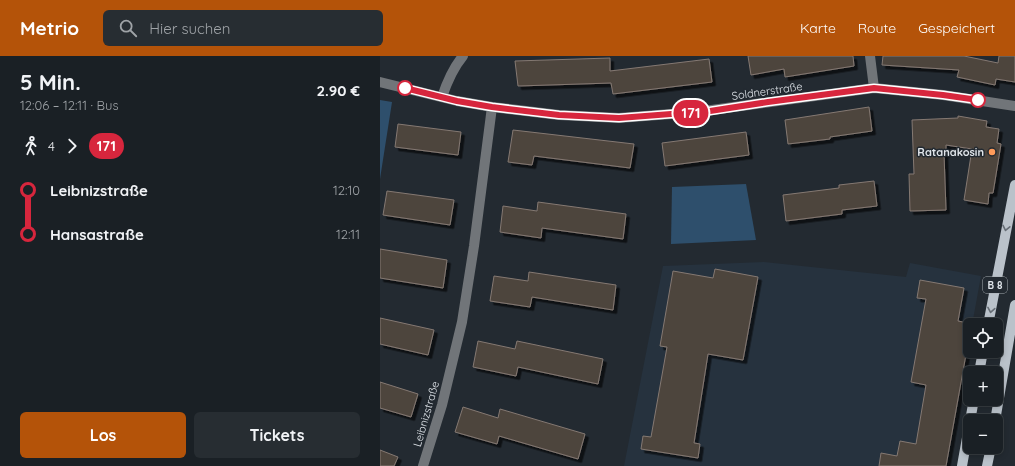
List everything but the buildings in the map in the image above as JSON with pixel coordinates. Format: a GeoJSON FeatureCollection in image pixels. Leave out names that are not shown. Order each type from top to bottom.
{"type":"FeatureCollection","features":[{"type":"Feature","properties":{"kind":"main road","name":"B 8"},"geometry":{"type":"LineString","coordinates":[[989,318],[1015,185]]}},
{"type":"Feature","properties":{"kind":"main road","name":"B 8"},"geometry":{"type":"LineString","coordinates":[[996,414],[1015,305]]}},
{"type":"Feature","properties":{"kind":"main road"},"geometry":{"type":"LineString","coordinates":[[962,466],[964,454]]}},
{"type":"Feature","properties":{"kind":"main road"},"geometry":{"type":"LineString","coordinates":[[987,466],[989,454]]}},
{"type":"Feature","properties":{"kind":"street"},"geometry":{"type":"LineString","coordinates":[[442,97],[449,78],[463,56]]}},
{"type":"Feature","properties":{"kind":"street"},"geometry":{"type":"LineString","coordinates":[[870,56],[874,88]]}},
{"type":"Feature","properties":{"kind":"street","name":"Soldnerstraße"},"geometry":{"type":"LineString","coordinates":[[380,82],[492,107],[559,115],[619,118],[736,107],[874,88],[943,95],[1015,106]]}},
{"type":"Feature","properties":{"kind":"street","name":"Leibnizstraße"},"geometry":{"type":"LineString","coordinates":[[423,466],[442,405],[462,322],[474,246],[492,107]]}},
{"type":"Feature","properties":{"kind":"shaded area"},"geometry":{"type":"Polygon","coordinates":[[[380,100],[392,102],[380,179],[380,100]]]}},
{"type":"Feature","properties":{"kind":"shaded area"},"geometry":{"type":"Polygon","coordinates":[[[746,184],[756,240],[671,244],[672,187],[746,184]]]}},
{"type":"Feature","properties":{"kind":"shaded area"},"geometry":{"type":"Polygon","coordinates":[[[764,262],[906,277],[910,263],[981,276],[973,318],[963,318],[963,358],[966,358],[946,466],[624,466],[663,266],[764,262]]]}},
{"type":"Feature","properties":{"kind":"bus line","name":"171"},"geometry":{"type":"LineString","coordinates":[[405,88],[457,101],[492,107],[559,115],[619,118],[710,111],[874,88],[886,88],[978,100]]}},
{"type":"Feature","properties":{"kind":"place","name":"Ratanakosin"},"geometry":{"type":"Point","coordinates":[992,152]}}]}
